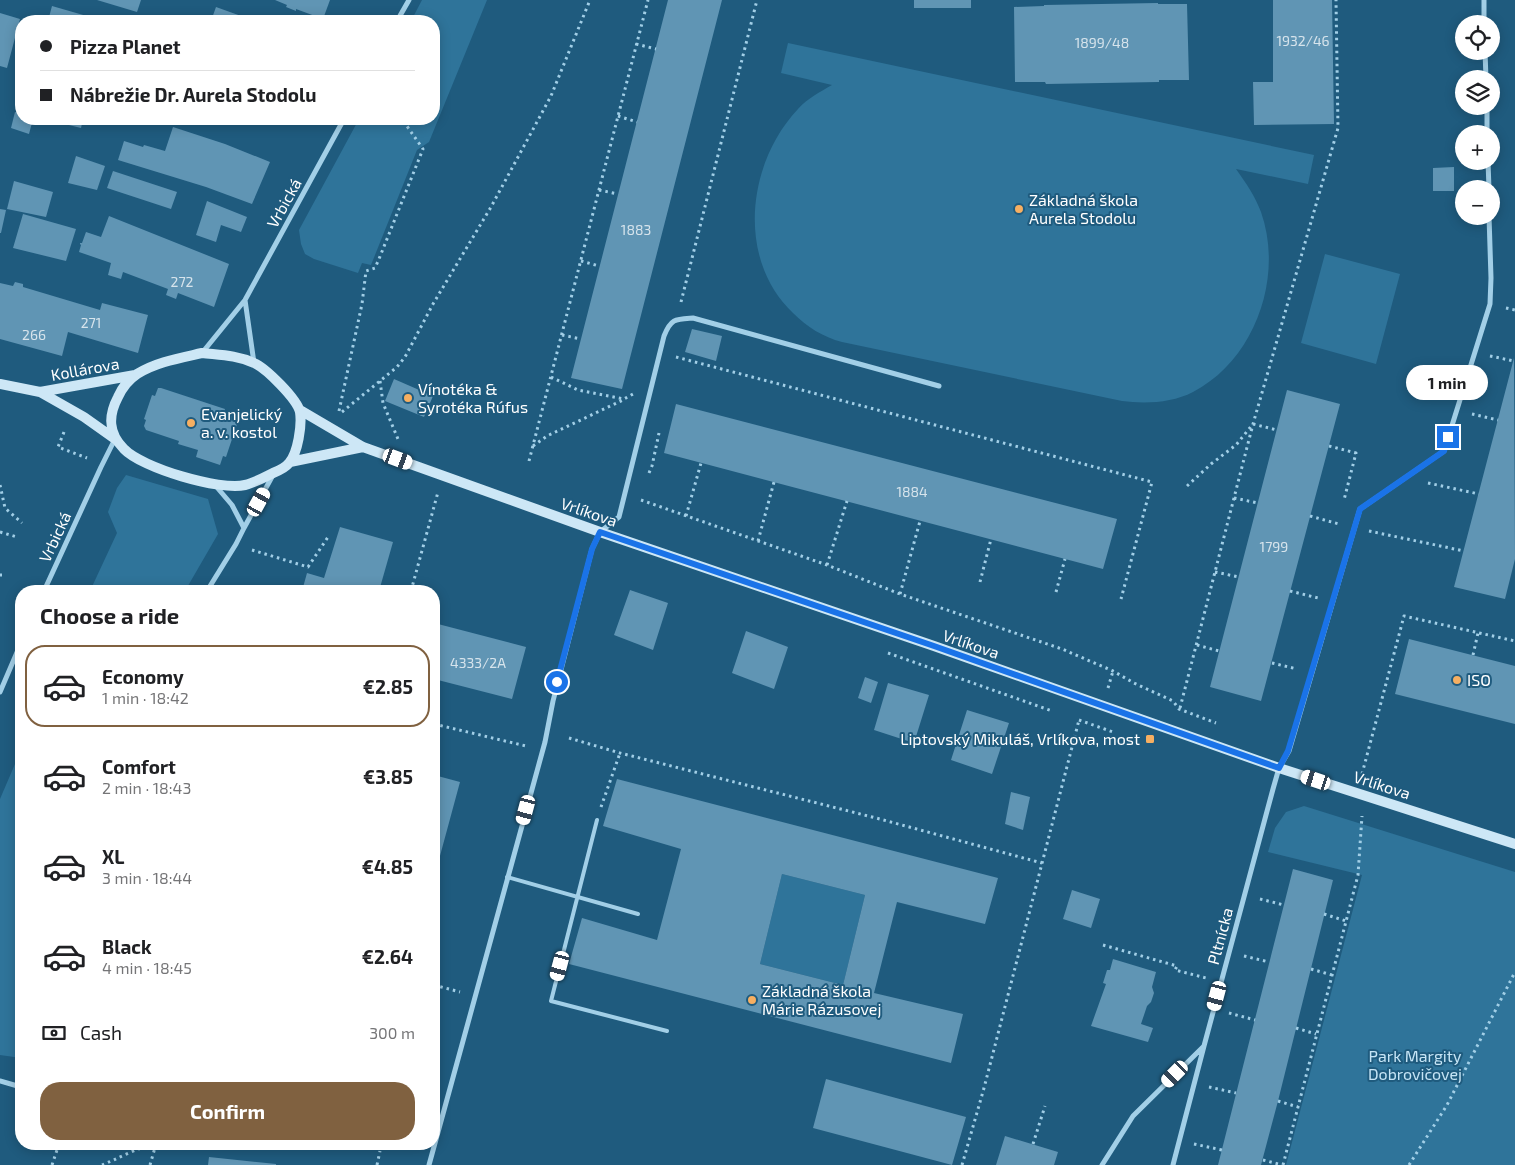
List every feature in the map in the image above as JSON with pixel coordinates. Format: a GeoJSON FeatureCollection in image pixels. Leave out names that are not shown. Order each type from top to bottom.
{"type":"FeatureCollection","features":[{"type":"Feature","properties":{"kind":"street"},"geometry":{"type":"LineString","coordinates":[[400,15],[409,0]]}},
{"type":"Feature","properties":{"kind":"street"},"geometry":{"type":"LineString","coordinates":[[1484,0],[1484,15]]}},
{"type":"Feature","properties":{"kind":"street","name":"Vrbická"},"geometry":{"type":"LineString","coordinates":[[202,354],[245,300],[341,125]]}},
{"type":"Feature","properties":{"kind":"street","name":"Pltnícka"},"geometry":{"type":"LineString","coordinates":[[1102,1165],[1133,1116],[1204,1046],[1279,768],[1288,751],[1360,509],[1444,451],[1490,304],[1489,225]]}},
{"type":"Feature","properties":{"kind":"street"},"geometry":{"type":"LineString","coordinates":[[245,300],[254,363]]}},
{"type":"Feature","properties":{"kind":"street"},"geometry":{"type":"LineString","coordinates":[[440,1125],[548,732],[552,701],[592,549],[600,532],[619,516],[668,324],[681,318],[693,318],[939,386]]}},
{"type":"Feature","properties":{"kind":"street"},"geometry":{"type":"LineString","coordinates":[[290,462],[300,438],[300,410],[267,371],[254,363],[228,355],[202,354],[166,362],[135,375],[125,385],[110,417],[111,428],[116,439],[123,449],[132,456],[147,465],[167,472],[214,484],[244,485],[275,472],[290,462],[363,446]]}},
{"type":"Feature","properties":{"kind":"street","name":"Kollárova"},"geometry":{"type":"LineString","coordinates":[[40,392],[135,375]]}},
{"type":"Feature","properties":{"kind":"street","name":"Kollárova"},"geometry":{"type":"LineString","coordinates":[[0,384],[40,392],[84,417],[116,439]]}},
{"type":"Feature","properties":{"kind":"street","name":"Vrlíkova"},"geometry":{"type":"LineString","coordinates":[[300,410],[363,446],[600,532],[934,646],[1279,768],[1515,844]]}},
{"type":"Feature","properties":{"kind":"street","name":"Vrbická"},"geometry":{"type":"LineString","coordinates":[[47,585],[101,467],[116,439]]}},
{"type":"Feature","properties":{"kind":"street"},"geometry":{"type":"LineString","coordinates":[[211,585],[236,544],[275,472]]}},
{"type":"Feature","properties":{"kind":"street"},"geometry":{"type":"LineString","coordinates":[[214,484],[232,505],[244,528]]}},
{"type":"Feature","properties":{"kind":"street"},"geometry":{"type":"LineString","coordinates":[[0,692],[15,656]]}},
{"type":"Feature","properties":{"kind":"street"},"geometry":{"type":"LineString","coordinates":[[1172,1165],[1204,1046]]}},
{"type":"Feature","properties":{"kind":"street"},"geometry":{"type":"LineString","coordinates":[[0,1081],[15,1085]]}},
{"type":"Feature","properties":{"kind":"street"},"geometry":{"type":"LineString","coordinates":[[429,1165],[433,1150]]}},
{"type":"Feature","properties":{"kind":"lane"},"geometry":{"type":"LineString","coordinates":[[597,820],[550,1001],[667,1031]]}},
{"type":"Feature","properties":{"kind":"lane"},"geometry":{"type":"LineString","coordinates":[[507,877],[638,914]]}},
{"type":"Feature","properties":{"kind":"path"},"geometry":{"type":"LineString","coordinates":[[406,125],[423,148],[375,268],[366,271],[364,296],[338,415],[398,367],[405,357],[433,304],[491,207],[551,96],[590,0]]}},
{"type":"Feature","properties":{"kind":"path"},"geometry":{"type":"LineString","coordinates":[[529,461],[648,0]]}},
{"type":"Feature","properties":{"kind":"path"},"geometry":{"type":"LineString","coordinates":[[681,318],[681,302],[757,0]]}},
{"type":"Feature","properties":{"kind":"path"},"geometry":{"type":"LineString","coordinates":[[1179,709],[1253,424],[1338,128],[1336,0]]}},
{"type":"Feature","properties":{"kind":"path"},"geometry":{"type":"LineString","coordinates":[[636,44],[656,49]]}},
{"type":"Feature","properties":{"kind":"path"},"geometry":{"type":"LineString","coordinates":[[618,116],[637,122]]}},
{"type":"Feature","properties":{"kind":"path"},"geometry":{"type":"LineString","coordinates":[[599,190],[618,194]]}},
{"type":"Feature","properties":{"kind":"path"},"geometry":{"type":"LineString","coordinates":[[581,261],[600,266]]}},
{"type":"Feature","properties":{"kind":"path"},"geometry":{"type":"LineString","coordinates":[[562,335],[581,339]]}},
{"type":"Feature","properties":{"kind":"path"},"geometry":{"type":"LineString","coordinates":[[1474,352],[1514,361]]}},
{"type":"Feature","properties":{"kind":"path"},"geometry":{"type":"LineString","coordinates":[[673,366],[675,356],[1152,482],[1121,599]]}},
{"type":"Feature","properties":{"kind":"path"},"geometry":{"type":"LineString","coordinates":[[551,377],[578,390],[624,399]]}},
{"type":"Feature","properties":{"kind":"path"},"geometry":{"type":"LineString","coordinates":[[380,381],[383,403],[398,439]]}},
{"type":"Feature","properties":{"kind":"path"},"geometry":{"type":"LineString","coordinates":[[533,447],[547,436],[652,384]]}},
{"type":"Feature","properties":{"kind":"path"},"geometry":{"type":"LineString","coordinates":[[1457,410],[1498,420]]}},
{"type":"Feature","properties":{"kind":"path"},"geometry":{"type":"LineString","coordinates":[[1253,424],[1277,430]]}},
{"type":"Feature","properties":{"kind":"path"},"geometry":{"type":"LineString","coordinates":[[1186,486],[1236,445],[1253,424]]}},
{"type":"Feature","properties":{"kind":"path"},"geometry":{"type":"LineString","coordinates":[[647,478],[659,440],[659,430]]}},
{"type":"Feature","properties":{"kind":"path"},"geometry":{"type":"LineString","coordinates":[[64,432],[58,447],[88,458]]}},
{"type":"Feature","properties":{"kind":"path"},"geometry":{"type":"LineString","coordinates":[[1329,446],[1356,453],[1342,506]]}},
{"type":"Feature","properties":{"kind":"path"},"geometry":{"type":"LineString","coordinates":[[686,516],[701,463]]}},
{"type":"Feature","properties":{"kind":"path"},"geometry":{"type":"LineString","coordinates":[[1406,478],[1479,494]]}},
{"type":"Feature","properties":{"kind":"path"},"geometry":{"type":"LineString","coordinates":[[758,541],[774,482]]}},
{"type":"Feature","properties":{"kind":"path"},"geometry":{"type":"LineString","coordinates":[[0,485],[5,508],[22,523]]}},
{"type":"Feature","properties":{"kind":"path"},"geometry":{"type":"LineString","coordinates":[[413,585],[438,492]]}},
{"type":"Feature","properties":{"kind":"path"},"geometry":{"type":"LineString","coordinates":[[642,492],[640,499],[827,565],[900,594],[1062,649],[1113,671],[1173,701],[1179,709],[1225,726]]}},
{"type":"Feature","properties":{"kind":"path"},"geometry":{"type":"LineString","coordinates":[[1234,498],[1258,503]]}},
{"type":"Feature","properties":{"kind":"path"},"geometry":{"type":"LineString","coordinates":[[827,565],[847,501]]}},
{"type":"Feature","properties":{"kind":"path"},"geometry":{"type":"LineString","coordinates":[[1338,524],[1340,515]]}},
{"type":"Feature","properties":{"kind":"path"},"geometry":{"type":"LineString","coordinates":[[1310,516],[1355,528],[1464,551]]}},
{"type":"Feature","properties":{"kind":"path"},"geometry":{"type":"LineString","coordinates":[[900,594],[920,521]]}},
{"type":"Feature","properties":{"kind":"path"},"geometry":{"type":"LineString","coordinates":[[0,532],[17,537]]}},
{"type":"Feature","properties":{"kind":"path"},"geometry":{"type":"LineString","coordinates":[[249,549],[308,567],[328,538]]}},
{"type":"Feature","properties":{"kind":"path"},"geometry":{"type":"LineString","coordinates":[[980,582],[991,539]]}},
{"type":"Feature","properties":{"kind":"path"},"geometry":{"type":"LineString","coordinates":[[1056,592],[1065,559]]}},
{"type":"Feature","properties":{"kind":"path"},"geometry":{"type":"LineString","coordinates":[[1215,572],[1239,577]]}},
{"type":"Feature","properties":{"kind":"path"},"geometry":{"type":"LineString","coordinates":[[1290,591],[1333,602]]}},
{"type":"Feature","properties":{"kind":"path"},"geometry":{"type":"LineString","coordinates":[[1353,771],[1362,774],[1404,616],[1515,641]]}},
{"type":"Feature","properties":{"kind":"path"},"geometry":{"type":"LineString","coordinates":[[1473,655],[1478,633]]}},
{"type":"Feature","properties":{"kind":"path"},"geometry":{"type":"LineString","coordinates":[[1197,645],[1219,650]]}},
{"type":"Feature","properties":{"kind":"path"},"geometry":{"type":"LineString","coordinates":[[880,650],[1053,711]]}},
{"type":"Feature","properties":{"kind":"path"},"geometry":{"type":"LineString","coordinates":[[1272,663],[1312,673]]}},
{"type":"Feature","properties":{"kind":"path"},"geometry":{"type":"LineString","coordinates":[[1070,717],[1118,734]]}},
{"type":"Feature","properties":{"kind":"path"},"geometry":{"type":"LineString","coordinates":[[962,1165],[984,1088],[1079,720]]}},
{"type":"Feature","properties":{"kind":"path"},"geometry":{"type":"LineString","coordinates":[[440,725],[526,746]]}},
{"type":"Feature","properties":{"kind":"path"},"geometry":{"type":"LineString","coordinates":[[569,738],[1042,863]]}},
{"type":"Feature","properties":{"kind":"path"},"geometry":{"type":"LineString","coordinates":[[597,820],[620,753]]}},
{"type":"Feature","properties":{"kind":"path"},"geometry":{"type":"LineString","coordinates":[[1263,1160],[1283,1165],[1358,875],[1362,816]]}},
{"type":"Feature","properties":{"kind":"path"},"geometry":{"type":"LineString","coordinates":[[1244,894],[1284,905]]}},
{"type":"Feature","properties":{"kind":"path"},"geometry":{"type":"LineString","coordinates":[[1324,914],[1346,921]]}},
{"type":"Feature","properties":{"kind":"path"},"geometry":{"type":"LineString","coordinates":[[1103,945],[1177,966],[1175,970],[1221,982]]}},
{"type":"Feature","properties":{"kind":"path"},"geometry":{"type":"LineString","coordinates":[[1229,952],[1270,962]]}},
{"type":"Feature","properties":{"kind":"path"},"geometry":{"type":"LineString","coordinates":[[1311,969],[1332,976]]}},
{"type":"Feature","properties":{"kind":"path"},"geometry":{"type":"LineString","coordinates":[[1409,1165],[1447,1105],[1515,972]]}},
{"type":"Feature","properties":{"kind":"path"},"geometry":{"type":"LineString","coordinates":[[440,987],[475,996]]}},
{"type":"Feature","properties":{"kind":"path"},"geometry":{"type":"LineString","coordinates":[[1214,1010],[1255,1020]]}},
{"type":"Feature","properties":{"kind":"path"},"geometry":{"type":"LineString","coordinates":[[1296,1028],[1316,1034]]}},
{"type":"Feature","properties":{"kind":"path"},"geometry":{"type":"LineString","coordinates":[[1194,1083],[1236,1093]]}},
{"type":"Feature","properties":{"kind":"path"},"geometry":{"type":"LineString","coordinates":[[1278,1101],[1298,1107]]}},
{"type":"Feature","properties":{"kind":"path"},"geometry":{"type":"LineString","coordinates":[[1033,1144],[1045,1106]]}},
{"type":"Feature","properties":{"kind":"path"},"geometry":{"type":"LineString","coordinates":[[1179,1140],[1222,1150]]}},
{"type":"Feature","properties":{"kind":"path"},"geometry":{"type":"LineString","coordinates":[[52,1165],[57,1150]]}},
{"type":"Feature","properties":{"kind":"path"},"geometry":{"type":"LineString","coordinates":[[102,1165],[139,1150]]}},
{"type":"Feature","properties":{"kind":"path"},"geometry":{"type":"LineString","coordinates":[[150,1165],[153,1150]]}},
{"type":"Feature","properties":{"kind":"path"},"geometry":{"type":"LineString","coordinates":[[377,1165],[380,1151]]}},
{"type":"Feature","properties":{"kind":"green space"},"geometry":{"type":"Polygon","coordinates":[[[422,0],[487,0],[440,115],[440,15],[414,15],[422,0]]]}},
{"type":"Feature","properties":{"kind":"green space","name":"Základná škola Aurela Stodolu"},"geometry":{"type":"Polygon","coordinates":[[[788,43],[1314,155],[1308,184],[1236,169],[1259,206],[1267,237],[1269,263],[1266,289],[1259,314],[1248,338],[1233,360],[1215,378],[1193,392],[1185,396],[1158,402],[1140,402],[1122,401],[842,342],[816,331],[793,313],[775,291],[763,266],[756,239],[755,211],[759,183],[768,156],[781,131],[798,109],[810,98],[832,85],[781,73],[788,43]]]}},
{"type":"Feature","properties":{"kind":"green space"},"geometry":{"type":"Polygon","coordinates":[[[356,125],[436,125],[429,142],[417,150],[371,265],[362,263],[358,273],[314,259],[305,254],[299,230],[356,125]]]}},
{"type":"Feature","properties":{"kind":"green space"},"geometry":{"type":"Polygon","coordinates":[[[1325,254],[1400,274],[1376,364],[1301,343],[1325,254]]]}},
{"type":"Feature","properties":{"kind":"green space"},"geometry":{"type":"Polygon","coordinates":[[[126,475],[208,499],[218,534],[188,585],[93,585],[117,533],[108,512],[117,488],[126,475]]]}},
{"type":"Feature","properties":{"kind":"green space"},"geometry":{"type":"Polygon","coordinates":[[[15,764],[15,1057],[0,1055],[0,799],[15,764]]]}},
{"type":"Feature","properties":{"kind":"green space","name":"Park Margity Dobrovičovej"},"geometry":{"type":"Polygon","coordinates":[[[1304,806],[1515,872],[1515,1165],[1286,1165],[1362,875],[1268,852],[1275,828],[1286,812],[1304,806]]]}},
{"type":"Feature","properties":{"kind":"green space"},"geometry":{"type":"Polygon","coordinates":[[[782,874],[865,895],[843,985],[760,964],[782,874]]]}},
{"type":"Feature","properties":{"kind":"building"},"geometry":{"type":"Polygon","coordinates":[[[97,0],[141,0],[137,12],[97,0]]]}},
{"type":"Feature","properties":{"kind":"building"},"geometry":{"type":"Polygon","coordinates":[[[275,0],[330,0],[324,15],[312,15],[296,9],[296,11],[286,7],[287,5],[275,0]]]}},
{"type":"Feature","properties":{"kind":"building"},"geometry":{"type":"Polygon","coordinates":[[[668,0],[722,0],[622,389],[571,378],[668,0]]]}},
{"type":"Feature","properties":{"kind":"building"},"geometry":{"type":"Polygon","coordinates":[[[914,0],[971,0],[971,8],[914,8],[914,0]]]}},
{"type":"Feature","properties":{"kind":"building"},"geometry":{"type":"Polygon","coordinates":[[[1273,0],[1332,0],[1334,124],[1254,125],[1253,82],[1273,82],[1273,0]]]}},
{"type":"Feature","properties":{"kind":"building"},"geometry":{"type":"Polygon","coordinates":[[[1158,3],[1187,4],[1189,80],[1046,84],[1045,82],[1015,82],[1014,7],[1158,3]]]}},
{"type":"Feature","properties":{"kind":"building"},"geometry":{"type":"Polygon","coordinates":[[[52,6],[83,15],[50,15],[52,6]]]}},
{"type":"Feature","properties":{"kind":"building"},"geometry":{"type":"Polygon","coordinates":[[[216,7],[238,15],[213,15],[216,7]]]}},
{"type":"Feature","properties":{"kind":"building"},"geometry":{"type":"Polygon","coordinates":[[[0,13],[15,18],[15,38],[7,68],[0,66],[0,13]]]}},
{"type":"Feature","properties":{"kind":"building"},"geometry":{"type":"Polygon","coordinates":[[[15,112],[15,125],[31,125],[29,134],[11,128],[15,112]]]}},
{"type":"Feature","properties":{"kind":"building"},"geometry":{"type":"Polygon","coordinates":[[[69,125],[82,125],[81,128],[69,125]]]}},
{"type":"Feature","properties":{"kind":"building"},"geometry":{"type":"Polygon","coordinates":[[[173,127],[225,144],[270,162],[252,204],[206,187],[118,160],[124,141],[165,151],[173,127]]]}},
{"type":"Feature","properties":{"kind":"building"},"geometry":{"type":"Polygon","coordinates":[[[76,156],[105,166],[97,190],[68,183],[76,156]]]}},
{"type":"Feature","properties":{"kind":"building"},"geometry":{"type":"Polygon","coordinates":[[[1454,167],[1454,191],[1433,191],[1433,168],[1454,167]]]}},
{"type":"Feature","properties":{"kind":"building"},"geometry":{"type":"Polygon","coordinates":[[[113,171],[177,192],[171,209],[107,188],[113,171]]]}},
{"type":"Feature","properties":{"kind":"building"},"geometry":{"type":"Polygon","coordinates":[[[14,181],[53,192],[46,217],[7,209],[14,181]]]}},
{"type":"Feature","properties":{"kind":"building"},"geometry":{"type":"Polygon","coordinates":[[[207,201],[247,217],[241,232],[221,225],[216,242],[196,235],[207,201]]]}},
{"type":"Feature","properties":{"kind":"building"},"geometry":{"type":"Polygon","coordinates":[[[0,209],[6,210],[1,233],[0,233],[0,209]]]}},
{"type":"Feature","properties":{"kind":"building"},"geometry":{"type":"Polygon","coordinates":[[[23,214],[76,229],[66,261],[13,248],[23,214]]]}},
{"type":"Feature","properties":{"kind":"building"},"geometry":{"type":"Polygon","coordinates":[[[109,216],[229,264],[214,307],[178,293],[176,299],[166,295],[168,289],[123,272],[121,279],[108,275],[111,263],[79,252],[80,243],[82,243],[86,232],[101,237],[109,216]]]}},
{"type":"Feature","properties":{"kind":"building"},"geometry":{"type":"Polygon","coordinates":[[[15,282],[23,284],[23,287],[100,310],[102,303],[148,315],[138,353],[68,332],[62,356],[0,339],[0,283],[13,286],[15,282]]]}},
{"type":"Feature","properties":{"kind":"building"},"geometry":{"type":"Polygon","coordinates":[[[692,329],[722,336],[716,361],[685,352],[692,329]]]}},
{"type":"Feature","properties":{"kind":"building"},"geometry":{"type":"Polygon","coordinates":[[[1514,358],[1515,559],[1505,599],[1454,587],[1514,358]]]}},
{"type":"Feature","properties":{"kind":"building"},"geometry":{"type":"Polygon","coordinates":[[[394,379],[433,396],[424,417],[385,401],[394,379]]]}},
{"type":"Feature","properties":{"kind":"building","name":"Evanjelický a. v. kostol"},"geometry":{"type":"Polygon","coordinates":[[[158,388],[225,409],[224,413],[239,418],[226,457],[223,456],[220,465],[196,457],[198,450],[178,444],[179,441],[146,430],[144,426],[146,420],[144,419],[152,395],[155,396],[158,388]]]}},
{"type":"Feature","properties":{"kind":"building"},"geometry":{"type":"Polygon","coordinates":[[[1287,390],[1340,404],[1261,701],[1210,687],[1287,390]]]}},
{"type":"Feature","properties":{"kind":"building"},"geometry":{"type":"Polygon","coordinates":[[[676,404],[1117,519],[1103,569],[664,453],[676,404]]]}},
{"type":"Feature","properties":{"kind":"building"},"geometry":{"type":"Polygon","coordinates":[[[340,527],[393,542],[381,585],[304,585],[307,573],[324,578],[340,527]]]}},
{"type":"Feature","properties":{"kind":"building"},"geometry":{"type":"Polygon","coordinates":[[[630,590],[668,603],[653,650],[614,635],[630,590]]]}},
{"type":"Feature","properties":{"kind":"building"},"geometry":{"type":"Polygon","coordinates":[[[440,625],[526,647],[512,699],[440,681],[440,625]]]}},
{"type":"Feature","properties":{"kind":"building"},"geometry":{"type":"Polygon","coordinates":[[[746,631],[788,647],[774,689],[732,673],[746,631]]]}},
{"type":"Feature","properties":{"kind":"building","name":"ISO"},"geometry":{"type":"Polygon","coordinates":[[[1409,639],[1515,666],[1515,724],[1395,694],[1409,639]]]}},
{"type":"Feature","properties":{"kind":"building"},"geometry":{"type":"Polygon","coordinates":[[[865,677],[878,682],[871,703],[858,698],[865,677]]]}},
{"type":"Feature","properties":{"kind":"building"},"geometry":{"type":"Polygon","coordinates":[[[888,683],[929,695],[914,743],[874,730],[888,683]]]}},
{"type":"Feature","properties":{"kind":"building"},"geometry":{"type":"Polygon","coordinates":[[[967,710],[1009,723],[992,774],[951,760],[967,710]]]}},
{"type":"Feature","properties":{"kind":"building"},"geometry":{"type":"Polygon","coordinates":[[[440,777],[460,782],[440,856],[440,777]]]}},
{"type":"Feature","properties":{"kind":"building"},"geometry":{"type":"Polygon","coordinates":[[[617,779],[998,878],[985,924],[897,902],[874,993],[963,1014],[951,1063],[569,964],[582,918],[657,940],[681,849],[603,826],[617,779]],[[782,874],[760,964],[843,985],[865,895],[782,874]]]}},
{"type":"Feature","properties":{"kind":"building"},"geometry":{"type":"Polygon","coordinates":[[[1011,792],[1030,797],[1023,830],[1005,824],[1011,792]]]}},
{"type":"Feature","properties":{"kind":"building"},"geometry":{"type":"Polygon","coordinates":[[[1293,869],[1333,880],[1278,1101],[1261,1165],[1218,1165],[1293,869]]]}},
{"type":"Feature","properties":{"kind":"building"},"geometry":{"type":"Polygon","coordinates":[[[1072,890],[1100,899],[1091,928],[1063,919],[1072,890]]]}},
{"type":"Feature","properties":{"kind":"building"},"geometry":{"type":"Polygon","coordinates":[[[1113,959],[1156,972],[1152,987],[1154,993],[1141,1024],[1153,1028],[1148,1042],[1091,1026],[1106,984],[1103,983],[1107,970],[1110,970],[1113,959]]]}},
{"type":"Feature","properties":{"kind":"building"},"geometry":{"type":"Polygon","coordinates":[[[826,1079],[966,1117],[952,1165],[813,1128],[826,1079]]]}},
{"type":"Feature","properties":{"kind":"building"},"geometry":{"type":"Polygon","coordinates":[[[1005,1136],[1058,1152],[1054,1165],[996,1165],[1005,1136]]]}},
{"type":"Feature","properties":{"kind":"building"},"geometry":{"type":"Polygon","coordinates":[[[209,1157],[276,1164],[276,1165],[208,1165],[209,1157]]]}},
{"type":"Feature","properties":{"kind":"place","name":"Základná škola Aurela Stodolu"},"geometry":{"type":"Point","coordinates":[1019,209]}},
{"type":"Feature","properties":{"kind":"place","name":"Vínotéka & Syrotéka Rúfus"},"geometry":{"type":"Point","coordinates":[408,398]}},
{"type":"Feature","properties":{"kind":"place","name":"Evanjelický a. v. kostol"},"geometry":{"type":"Point","coordinates":[191,423]}},
{"type":"Feature","properties":{"kind":"place","name":"ISO"},"geometry":{"type":"Point","coordinates":[1457,680]}},
{"type":"Feature","properties":{"kind":"place","name":"Liptovský Mikuláš, Vrlíkova, most"},"geometry":{"type":"Point","coordinates":[1150,739]}},
{"type":"Feature","properties":{"kind":"place","name":"Základná škola Márie Rázusovej"},"geometry":{"type":"Point","coordinates":[752,1000]}},
{"type":"Feature","properties":{"kind":"route"},"geometry":{"type":"LineString","coordinates":[[557,682],[592,549],[600,532],[934,646],[1279,768],[1288,751],[1360,509],[1444,451],[1448,437]]}}]}
